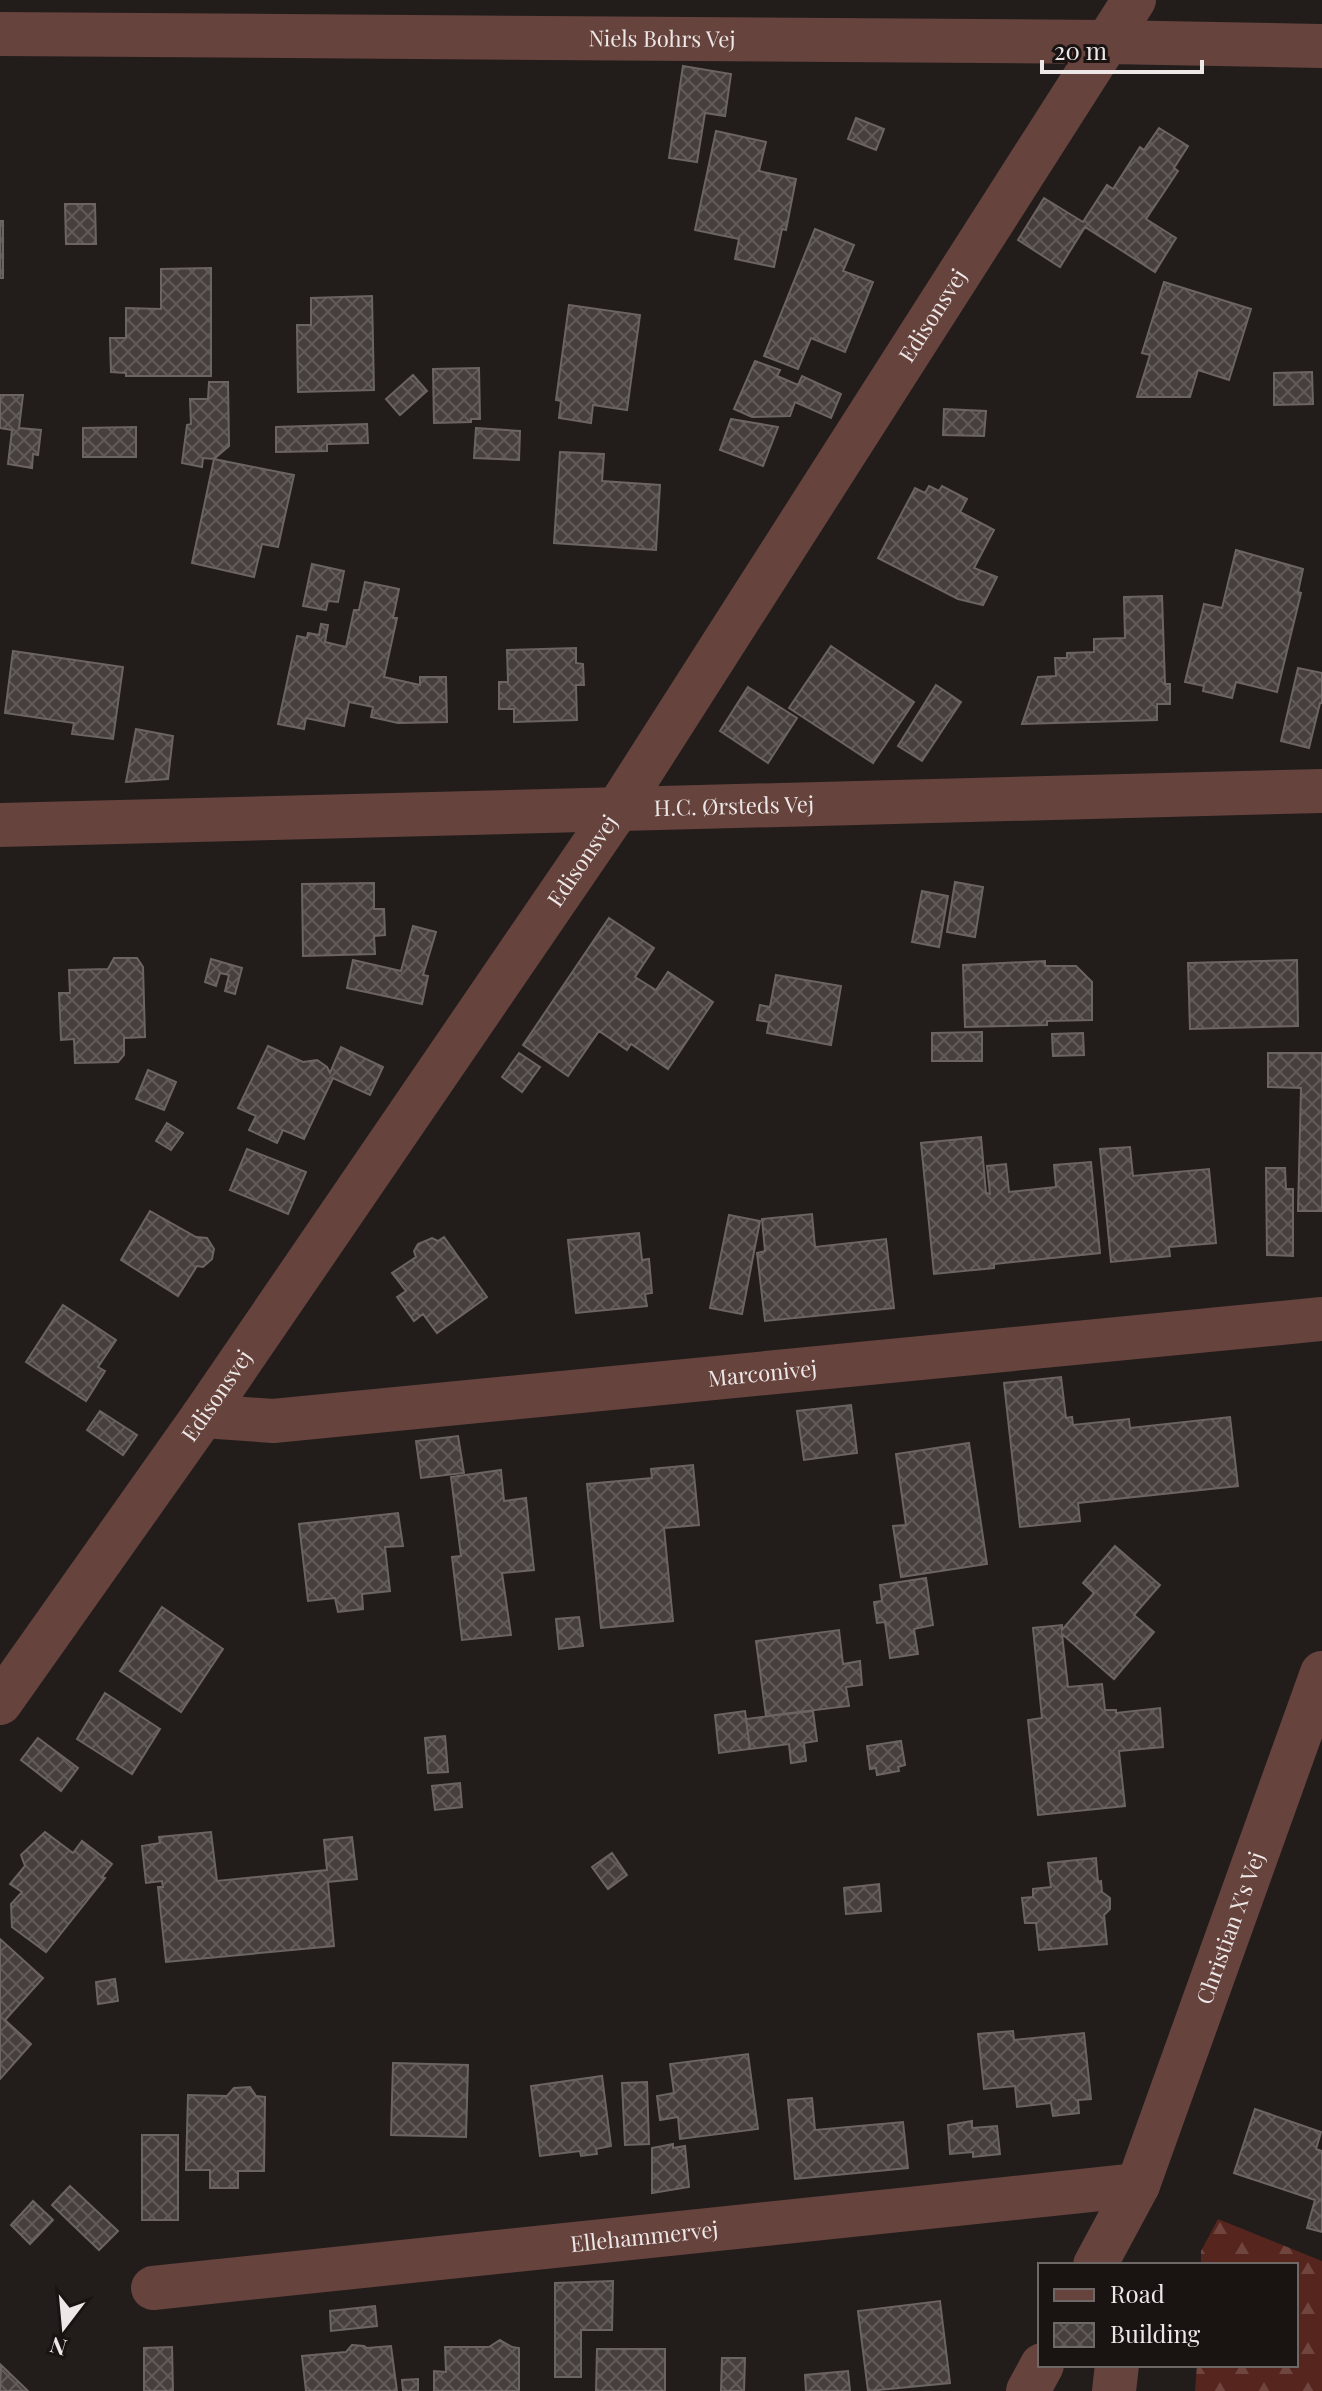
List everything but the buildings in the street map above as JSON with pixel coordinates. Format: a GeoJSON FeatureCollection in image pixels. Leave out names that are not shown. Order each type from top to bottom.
{"type":"FeatureCollection","features":[{"type":"Feature","properties":{"kind":"street","name":"Edisonsvej"},"geometry":{"type":"LineString","coordinates":[[0,1703],[203,1416],[617,810],[1134,0]]}},
{"type":"Feature","properties":{"kind":"street","name":"Niels Bohrs Vej"},"geometry":{"type":"LineString","coordinates":[[0,34],[1322,46]]}},
{"type":"Feature","properties":{"kind":"street","name":"H.C. Ørsteds Vej"},"geometry":{"type":"LineString","coordinates":[[0,825],[1322,791]]}},
{"type":"Feature","properties":{"kind":"street","name":"Marconivej"},"geometry":{"type":"LineString","coordinates":[[203,1416],[273,1421],[1322,1319]]}},
{"type":"Feature","properties":{"kind":"street","name":"Christian X's Vej"},"geometry":{"type":"LineString","coordinates":[[1096,2263],[1138,2185],[1322,1673]]}},
{"type":"Feature","properties":{"kind":"street","name":"Christian X's Vej"},"geometry":{"type":"LineString","coordinates":[[1128,2263],[1138,2185]]}},
{"type":"Feature","properties":{"kind":"street","name":"Ellehammervej"},"geometry":{"type":"LineString","coordinates":[[153,2288],[1138,2185]]}},
{"type":"Feature","properties":{"kind":"street"},"geometry":{"type":"LineString","coordinates":[[1028,2391],[1041,2367]]}},
{"type":"Feature","properties":{"kind":"street"},"geometry":{"type":"LineString","coordinates":[[1114,2391],[1117,2367]]}},
{"type":"Feature","properties":{"kind":"green space"},"geometry":{"type":"Polygon","coordinates":[[[1218,2219],[1322,2261],[1322,2391],[1195,2391],[1197,2367],[1298,2367],[1298,2263],[1201,2263],[1201,2251],[1218,2219]]]}}]}
